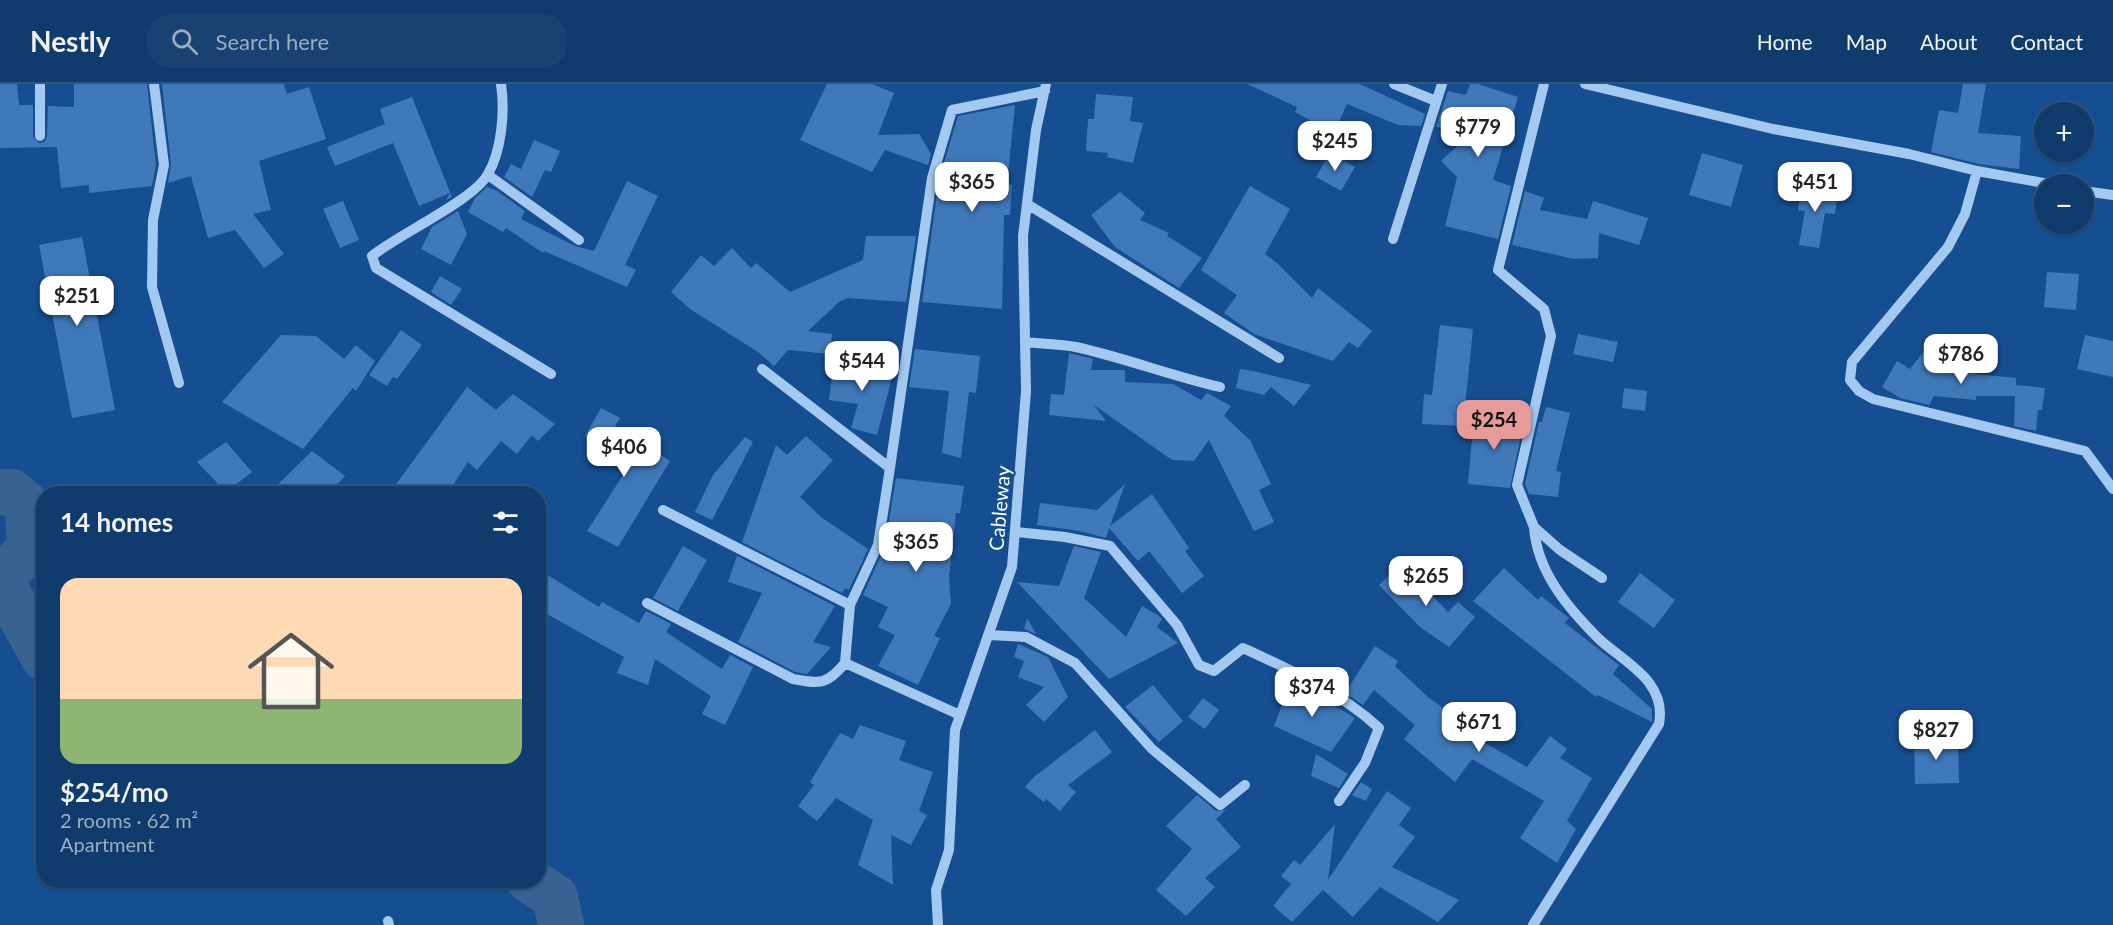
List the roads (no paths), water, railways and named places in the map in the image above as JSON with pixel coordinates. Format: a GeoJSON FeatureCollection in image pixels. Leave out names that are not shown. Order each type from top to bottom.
{"type":"FeatureCollection","features":[{"type":"Feature","properties":{"kind":"street"},"geometry":{"type":"LineString","coordinates":[[40,84],[40,136]]}},
{"type":"Feature","properties":{"kind":"street"},"geometry":{"type":"LineString","coordinates":[[154,84],[164,165],[153,220],[152,286],[179,383]]}},
{"type":"Feature","properties":{"kind":"street"},"geometry":{"type":"LineString","coordinates":[[501,84],[502,131],[488,175],[466,196],[372,256],[376,268],[551,375]]}},
{"type":"Feature","properties":{"kind":"street"},"geometry":{"type":"LineString","coordinates":[[1394,84],[1436,101]]}},
{"type":"Feature","properties":{"kind":"street"},"geometry":{"type":"LineString","coordinates":[[1393,239],[1442,84]]}},
{"type":"Feature","properties":{"kind":"street"},"geometry":{"type":"LineString","coordinates":[[1533,925],[1659,724],[1660,717],[1653,689],[1644,674],[1599,639],[1560,594],[1543,567],[1536,547],[1534,527],[1517,485],[1551,336],[1544,309],[1498,270],[1544,84]]}},
{"type":"Feature","properties":{"kind":"street"},"geometry":{"type":"LineString","coordinates":[[1585,84],[1773,129],[1909,154],[1977,171],[2034,181]]}},
{"type":"Feature","properties":{"kind":"street"},"geometry":{"type":"LineString","coordinates":[[647,603],[794,679],[816,684],[833,679],[845,663],[850,605],[878,545],[932,178],[952,110],[1046,87]]}},
{"type":"Feature","properties":{"kind":"street","name":"Cableway"},"geometry":{"type":"LineString","coordinates":[[938,925],[936,890],[949,850],[955,730],[1012,567],[1026,391],[1023,236],[1036,130],[1046,87]]}},
{"type":"Feature","properties":{"kind":"street"},"geometry":{"type":"LineString","coordinates":[[1977,171],[1965,214],[1948,247],[1852,362],[1850,380],[1859,391],[1874,399],[2085,451],[2113,489]]}},
{"type":"Feature","properties":{"kind":"street"},"geometry":{"type":"LineString","coordinates":[[488,175],[579,240]]}},
{"type":"Feature","properties":{"kind":"street"},"geometry":{"type":"LineString","coordinates":[[2094,192],[2113,195]]}},
{"type":"Feature","properties":{"kind":"street"},"geometry":{"type":"LineString","coordinates":[[1027,204],[1279,358]]}},
{"type":"Feature","properties":{"kind":"street"},"geometry":{"type":"LineString","coordinates":[[1025,342],[1074,346],[1131,361],[1165,374],[1220,387]]}},
{"type":"Feature","properties":{"kind":"street"},"geometry":{"type":"LineString","coordinates":[[762,369],[890,468]]}},
{"type":"Feature","properties":{"kind":"street"},"geometry":{"type":"LineString","coordinates":[[663,510],[850,605]]}},
{"type":"Feature","properties":{"kind":"street"},"geometry":{"type":"LineString","coordinates":[[1534,527],[1560,550],[1602,578]]}},
{"type":"Feature","properties":{"kind":"street"},"geometry":{"type":"LineString","coordinates":[[1015,532],[1065,537],[1110,546],[1177,625],[1199,665],[1214,671],[1243,648],[1296,672],[1359,710],[1379,728],[1365,763],[1340,801]]}},
{"type":"Feature","properties":{"kind":"street"},"geometry":{"type":"LineString","coordinates":[[988,634],[1026,637],[1075,663],[1152,749],[1220,805],[1245,785]]}},
{"type":"Feature","properties":{"kind":"street"},"geometry":{"type":"LineString","coordinates":[[845,663],[960,715]]}},
{"type":"Feature","properties":{"kind":"waterway"},"geometry":{"type":"LineString","coordinates":[[0,492],[12,492],[28,506],[30,548],[0,579],[36,644]]}},
{"type":"Feature","properties":{"kind":"waterway"},"geometry":{"type":"LineString","coordinates":[[541,888],[555,897],[561,925]]}}]}
